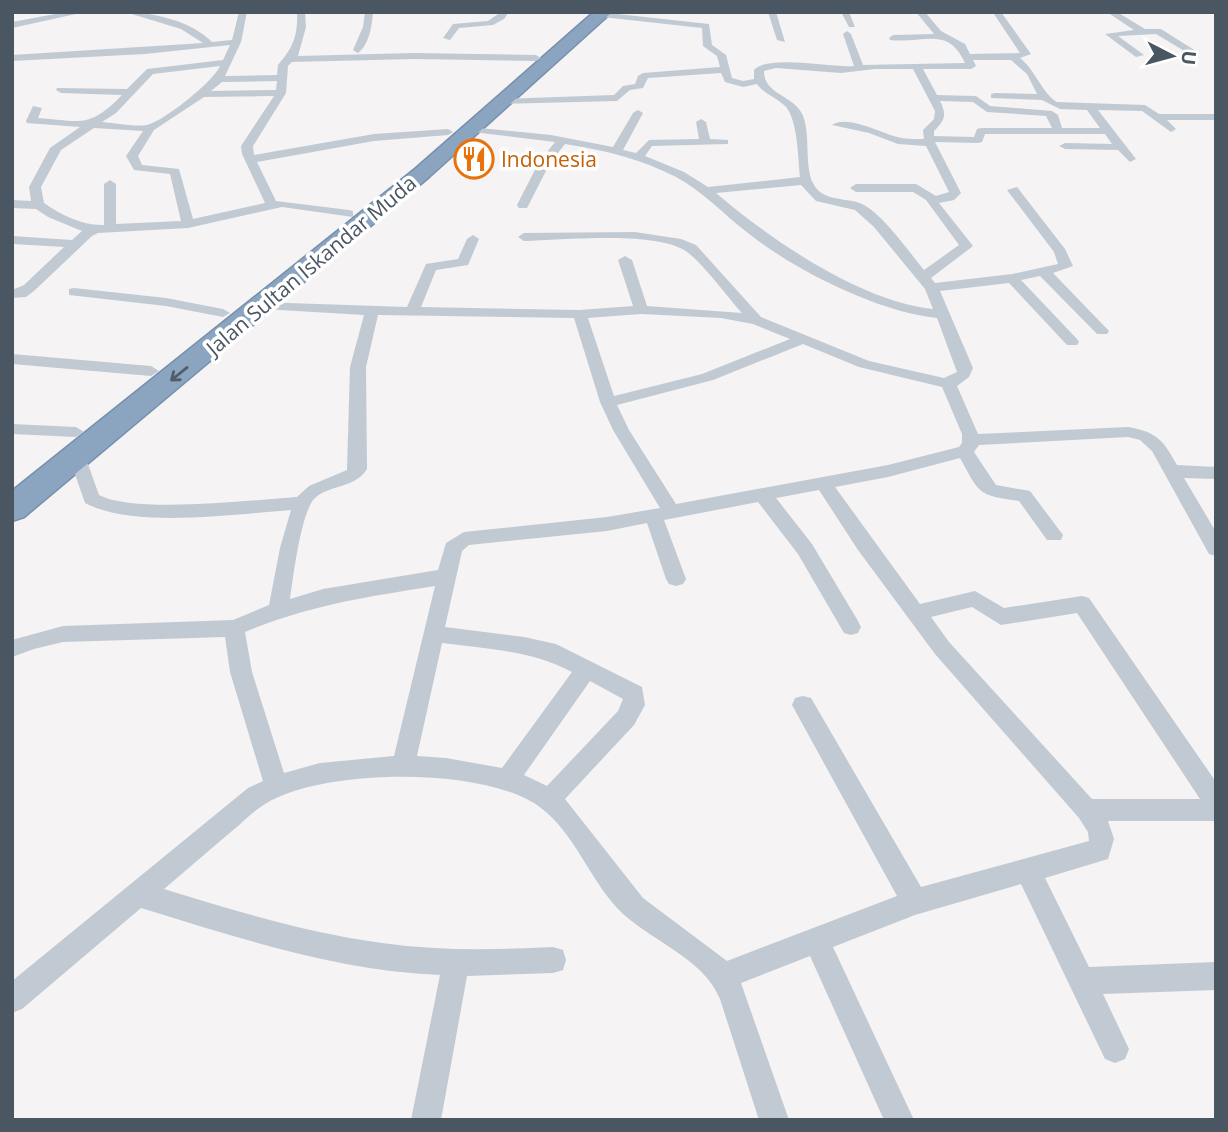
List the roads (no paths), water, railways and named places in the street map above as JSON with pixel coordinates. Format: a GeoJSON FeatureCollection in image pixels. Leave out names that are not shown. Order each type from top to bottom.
{"type":"FeatureCollection","features":[{"type":"Feature","properties":{"kind":"highway","name":"Jalan Sultan Iskandar Muda"},"geometry":{"type":"LineString","coordinates":[[12,482],[349,215],[536,58],[599,13]]}},
{"type":"Feature","properties":{"kind":"highway","name":"Jalan Sultan Iskandar Muda"},"geometry":{"type":"LineString","coordinates":[[12,509],[474,129],[599,13]]}},
{"type":"Feature","properties":{"kind":"street"},"geometry":{"type":"LineString","coordinates":[[12,25],[81,12]]}},
{"type":"Feature","properties":{"kind":"street"},"geometry":{"type":"LineString","coordinates":[[129,12],[193,31],[209,44]]}},
{"type":"Feature","properties":{"kind":"street"},"geometry":{"type":"LineString","coordinates":[[188,225],[176,171],[135,166],[132,156],[150,128],[202,94],[219,79],[236,41],[243,12]]}},
{"type":"Feature","properties":{"kind":"street"},"geometry":{"type":"LineString","coordinates":[[293,58],[302,27],[301,12]]}},
{"type":"Feature","properties":{"kind":"street"},"geometry":{"type":"LineString","coordinates":[[358,50],[367,27],[369,12]]}},
{"type":"Feature","properties":{"kind":"street"},"geometry":{"type":"LineString","coordinates":[[447,38],[456,26],[493,23],[501,19],[505,12]]}},
{"type":"Feature","properties":{"kind":"street"},"geometry":{"type":"LineString","coordinates":[[772,12],[782,40]]}},
{"type":"Feature","properties":{"kind":"street"},"geometry":{"type":"LineString","coordinates":[[845,12],[856,61],[861,68]]}},
{"type":"Feature","properties":{"kind":"street"},"geometry":{"type":"LineString","coordinates":[[263,305],[412,311],[580,314],[641,310],[721,314],[756,320],[864,364],[948,383],[960,379],[965,368],[928,283],[878,224],[859,207],[820,198],[804,180],[797,114],[788,103],[765,89],[759,81],[759,70],[768,66],[811,66],[841,70],[861,68],[893,72],[917,67],[967,67],[972,64],[958,43],[942,36],[920,12]]}},
{"type":"Feature","properties":{"kind":"street"},"geometry":{"type":"LineString","coordinates":[[1111,12],[1144,32]]}},
{"type":"Feature","properties":{"kind":"street"},"geometry":{"type":"LineString","coordinates":[[599,13],[707,27],[707,44],[721,55],[726,78],[731,82],[750,84],[759,81]]}},
{"type":"Feature","properties":{"kind":"street"},"geometry":{"type":"LineString","coordinates":[[969,57],[1013,57],[1027,52],[998,14]]}},
{"type":"Feature","properties":{"kind":"street"},"geometry":{"type":"LineString","coordinates":[[1139,55],[1109,34],[1158,31],[1194,53]]}},
{"type":"Feature","properties":{"kind":"street"},"geometry":{"type":"LineString","coordinates":[[893,38],[942,36]]}},
{"type":"Feature","properties":{"kind":"street"},"geometry":{"type":"LineString","coordinates":[[12,58],[145,51],[236,41]]}},
{"type":"Feature","properties":{"kind":"street"},"geometry":{"type":"LineString","coordinates":[[272,204],[247,146],[281,93],[283,65],[293,58],[413,55],[536,58]]}},
{"type":"Feature","properties":{"kind":"street"},"geometry":{"type":"LineString","coordinates":[[1013,57],[1028,69],[1042,97]]}},
{"type":"Feature","properties":{"kind":"street"},"geometry":{"type":"LineString","coordinates":[[39,205],[35,187],[56,148],[93,126],[154,70],[226,63]]}},
{"type":"Feature","properties":{"kind":"street"},"geometry":{"type":"LineString","coordinates":[[856,188],[916,188],[932,199],[950,197],[956,192],[930,141],[928,130],[940,116],[917,67]]}},
{"type":"Feature","properties":{"kind":"street"},"geometry":{"type":"LineString","coordinates":[[504,102],[617,98],[627,88],[639,86],[641,78],[646,75],[724,70]]}},
{"type":"Feature","properties":{"kind":"street"},"geometry":{"type":"LineString","coordinates":[[219,79],[282,78]]}},
{"type":"Feature","properties":{"kind":"street"},"geometry":{"type":"LineString","coordinates":[[930,92],[967,88]]}},
{"type":"Feature","properties":{"kind":"street"},"geometry":{"type":"LineString","coordinates":[[61,90],[130,92]]}},
{"type":"Feature","properties":{"kind":"street"},"geometry":{"type":"LineString","coordinates":[[837,125],[871,130],[898,141],[978,141],[981,131],[1058,131],[1053,115],[1048,113],[987,108],[976,99],[930,92]]}},
{"type":"Feature","properties":{"kind":"street"},"geometry":{"type":"LineString","coordinates":[[202,94],[281,93]]}},
{"type":"Feature","properties":{"kind":"street"},"geometry":{"type":"LineString","coordinates":[[995,96],[1042,97],[1060,106],[1145,108],[1171,129]]}},
{"type":"Feature","properties":{"kind":"street"},"geometry":{"type":"LineString","coordinates":[[1090,107],[1130,159]]}},
{"type":"Feature","properties":{"kind":"street"},"geometry":{"type":"LineString","coordinates":[[37,108],[30,121],[150,128]]}},
{"type":"Feature","properties":{"kind":"street"},"geometry":{"type":"LineString","coordinates":[[616,152],[638,113]]}},
{"type":"Feature","properties":{"kind":"street"},"geometry":{"type":"LineString","coordinates":[[1157,117],[1216,117]]}},
{"type":"Feature","properties":{"kind":"street"},"geometry":{"type":"LineString","coordinates":[[701,122],[705,143]]}},
{"type":"Feature","properties":{"kind":"street"},"geometry":{"type":"LineString","coordinates":[[474,129],[562,140],[616,152],[679,173],[770,244],[863,293],[908,310],[943,314]]}},
{"type":"Feature","properties":{"kind":"street"},"geometry":{"type":"LineString","coordinates":[[1066,130],[1108,131]]}},
{"type":"Feature","properties":{"kind":"street"},"geometry":{"type":"LineString","coordinates":[[251,159],[311,150],[376,135],[448,132]]}},
{"type":"Feature","properties":{"kind":"street"},"geometry":{"type":"LineString","coordinates":[[523,205],[550,155],[562,140]]}},
{"type":"Feature","properties":{"kind":"street"},"geometry":{"type":"LineString","coordinates":[[637,159],[649,144],[724,142]]}},
{"type":"Feature","properties":{"kind":"street"},"geometry":{"type":"LineString","coordinates":[[1065,146],[1121,147]]}},
{"type":"Feature","properties":{"kind":"street"},"geometry":{"type":"LineString","coordinates":[[705,191],[804,180]]}},
{"type":"Feature","properties":{"kind":"street"},"geometry":{"type":"LineString","coordinates":[[110,184],[110,228]]}},
{"type":"Feature","properties":{"kind":"street"},"geometry":{"type":"LineString","coordinates":[[928,283],[1012,278],[1064,268],[1063,258],[1013,190]]}},
{"type":"Feature","properties":{"kind":"street"},"geometry":{"type":"LineString","coordinates":[[928,283],[966,246],[932,203],[932,199]]}},
{"type":"Feature","properties":{"kind":"street"},"geometry":{"type":"LineString","coordinates":[[12,204],[39,205],[52,214],[92,230],[188,225],[272,204],[293,203],[349,215]]}},
{"type":"Feature","properties":{"kind":"street"},"geometry":{"type":"LineString","coordinates":[[12,294],[21,294],[29,288],[92,230]]}},
{"type":"Feature","properties":{"kind":"street"},"geometry":{"type":"LineString","coordinates":[[524,237],[679,241],[691,247],[756,320]]}},
{"type":"Feature","properties":{"kind":"street"},"geometry":{"type":"LineString","coordinates":[[412,311],[432,267],[463,262],[473,239]]}},
{"type":"Feature","properties":{"kind":"street"},"geometry":{"type":"LineString","coordinates":[[12,240],[75,244]]}},
{"type":"Feature","properties":{"kind":"street"},"geometry":{"type":"LineString","coordinates":[[625,260],[641,310]]}},
{"type":"Feature","properties":{"kind":"street"},"geometry":{"type":"LineString","coordinates":[[1045,272],[1102,331]]}},
{"type":"Feature","properties":{"kind":"street"},"geometry":{"type":"LineString","coordinates":[[1012,278],[1072,342]]}},
{"type":"Feature","properties":{"kind":"street"},"geometry":{"type":"LineString","coordinates":[[74,292],[166,302],[223,313]]}},
{"type":"Feature","properties":{"kind":"street"},"geometry":{"type":"LineString","coordinates":[[278,610],[286,560],[302,503],[312,492],[349,478],[358,469],[358,368],[372,310]]}},
{"type":"Feature","properties":{"kind":"street"},"geometry":{"type":"LineString","coordinates":[[580,314],[608,402],[662,513],[676,579]]}},
{"type":"Feature","properties":{"kind":"street"},"geometry":{"type":"LineString","coordinates":[[608,402],[657,391],[733,368],[802,339]]}},
{"type":"Feature","properties":{"kind":"street"},"geometry":{"type":"LineString","coordinates":[[12,359],[151,371]]}},
{"type":"Feature","properties":{"kind":"street"},"geometry":{"type":"LineString","coordinates":[[948,383],[968,445],[987,488],[995,492],[1024,495],[1054,535]]}},
{"type":"Feature","properties":{"kind":"street"},"geometry":{"type":"LineString","coordinates":[[12,429],[76,432]]}},
{"type":"Feature","properties":{"kind":"street"},"geometry":{"type":"LineString","coordinates":[[403,766],[453,548],[464,539],[607,524],[824,484],[968,445],[1075,433],[1138,433],[1152,440],[1216,549]]}},
{"type":"Feature","properties":{"kind":"street"},"geometry":{"type":"LineString","coordinates":[[78,457],[91,499],[95,504],[104,507],[122,510],[180,510],[302,503]]}},
{"type":"Feature","properties":{"kind":"street"},"geometry":{"type":"LineString","coordinates":[[1172,471],[1216,473]]}},
{"type":"Feature","properties":{"kind":"street"},"geometry":{"type":"LineString","coordinates":[[723,976],[915,902],[1099,850],[1101,835],[1087,810],[969,680],[865,545],[824,484]]}},
{"type":"Feature","properties":{"kind":"street"},"geometry":{"type":"LineString","coordinates":[[763,495],[805,549],[851,627]]}},
{"type":"Feature","properties":{"kind":"street"},"geometry":{"type":"LineString","coordinates":[[12,649],[30,641],[63,634],[234,628],[278,610],[335,594],[448,576]]}},
{"type":"Feature","properties":{"kind":"street"},"geometry":{"type":"LineString","coordinates":[[916,613],[975,599],[1001,617],[1082,604],[1216,803]]}},
{"type":"Feature","properties":{"kind":"street"},"geometry":{"type":"LineString","coordinates":[[234,628],[241,672],[276,784]]}},
{"type":"Feature","properties":{"kind":"street"},"geometry":{"type":"LineString","coordinates":[[435,634],[524,645],[556,653],[631,692],[635,699],[634,705],[626,718],[549,800]]}},
{"type":"Feature","properties":{"kind":"street"},"geometry":{"type":"LineString","coordinates":[[507,780],[586,669]]}},
{"type":"Feature","properties":{"kind":"street"},"geometry":{"type":"LineString","coordinates":[[803,705],[915,902]]}},
{"type":"Feature","properties":{"kind":"street"},"geometry":{"type":"LineString","coordinates":[[12,999],[256,796],[276,784],[403,766],[449,768],[507,780],[549,800],[616,888],[635,907],[723,976],[774,1120]]}},
{"type":"Feature","properties":{"kind":"street"},"geometry":{"type":"LineString","coordinates":[[1087,810],[1216,810]]}},
{"type":"Feature","properties":{"kind":"street"},"geometry":{"type":"LineString","coordinates":[[1028,871],[1115,1049]]}},
{"type":"Feature","properties":{"kind":"street"},"geometry":{"type":"LineString","coordinates":[[138,894],[266,932],[361,953],[456,962],[553,960]]}},
{"type":"Feature","properties":{"kind":"street"},"geometry":{"type":"LineString","coordinates":[[816,939],[899,1120]]}},
{"type":"Feature","properties":{"kind":"street"},"geometry":{"type":"LineString","coordinates":[[426,1120],[456,962]]}},
{"type":"Feature","properties":{"kind":"street"},"geometry":{"type":"LineString","coordinates":[[1082,981],[1216,976]]}},
{"type":"Feature","properties":{"kind":"place","name":"Indonesia"},"geometry":{"type":"Point","coordinates":[474,159]}}]}
